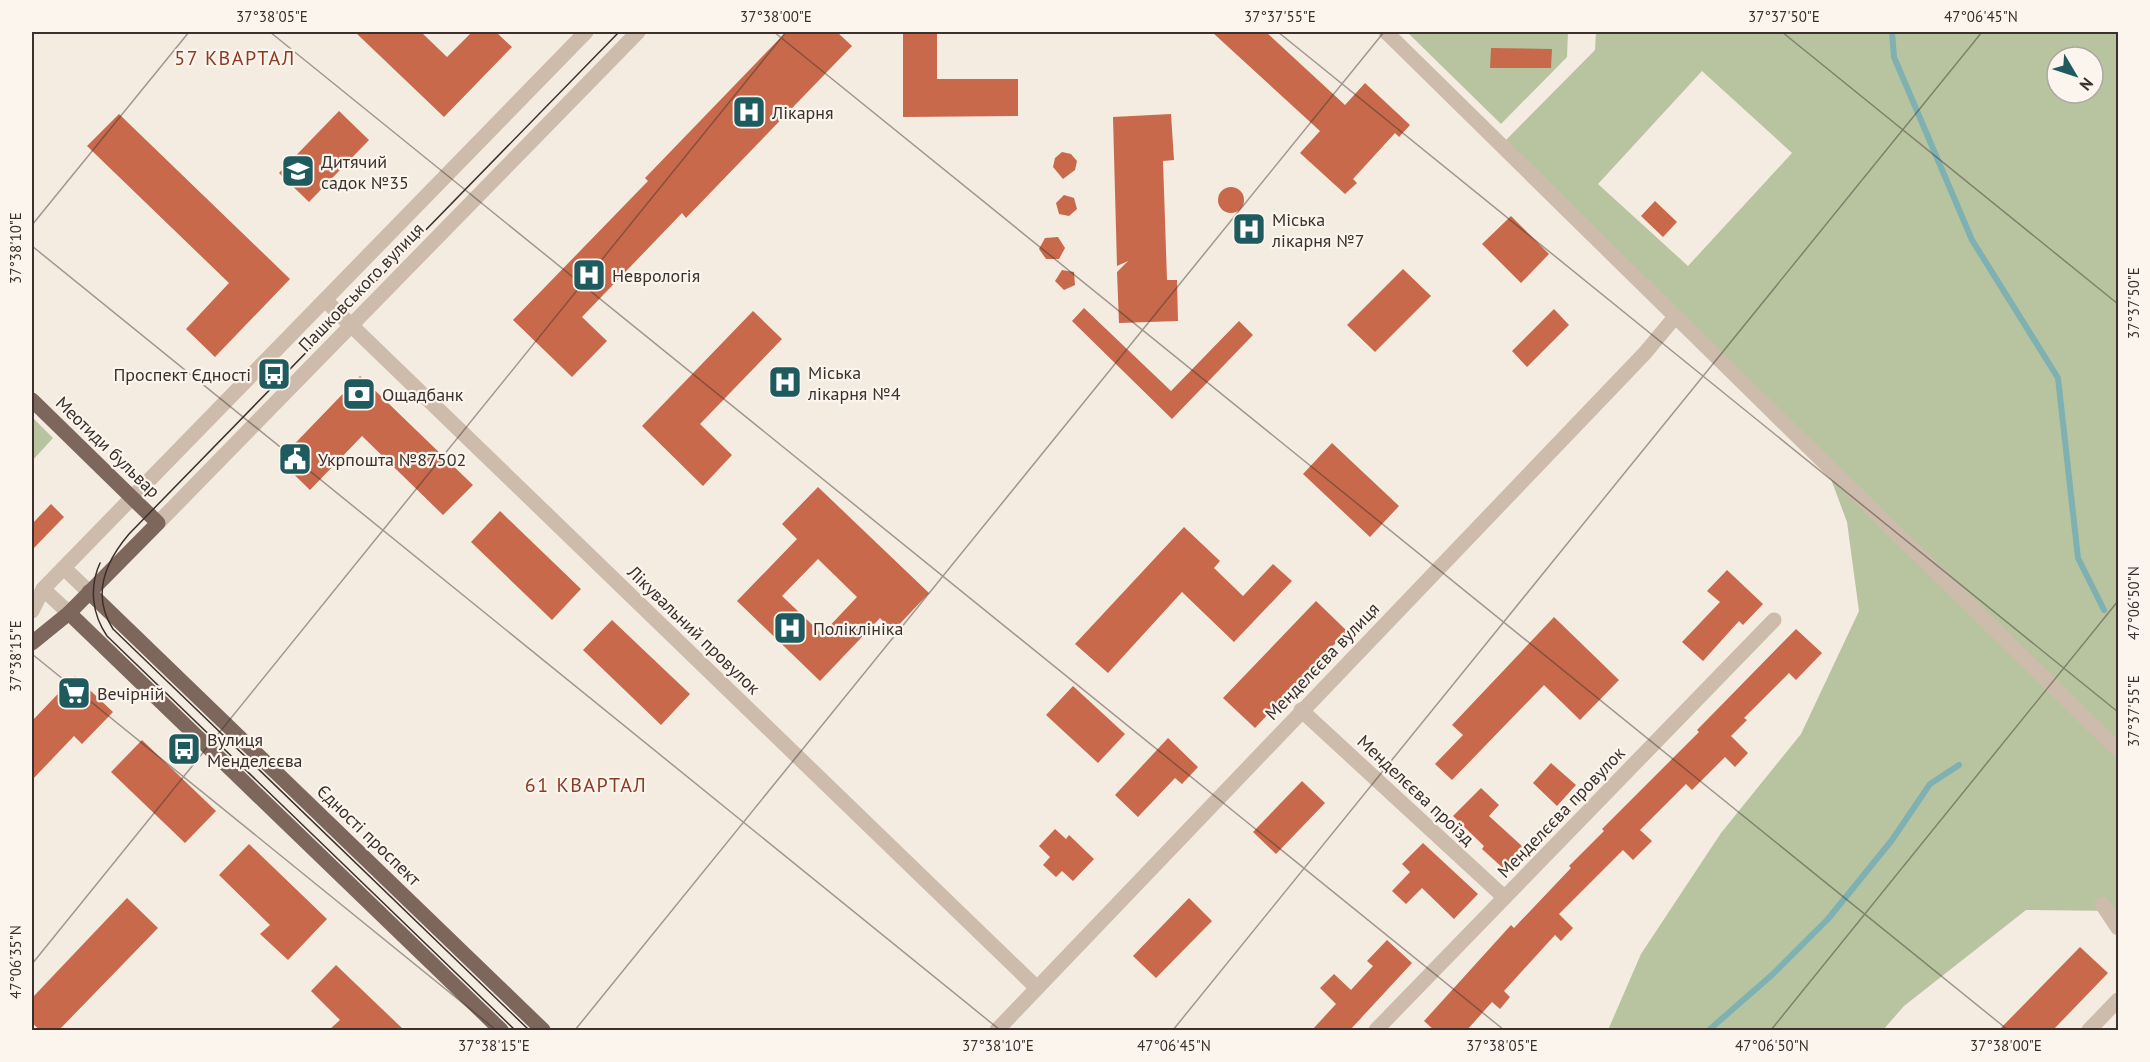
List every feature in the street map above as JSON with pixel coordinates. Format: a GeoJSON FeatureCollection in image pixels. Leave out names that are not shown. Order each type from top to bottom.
{"type":"FeatureCollection","features":[{"type":"Feature","properties":{"kind":"main road","name":"Меотиди бульвар"},"geometry":{"type":"LineString","coordinates":[[32,400],[158,523]]}},
{"type":"Feature","properties":{"kind":"main road","name":"Пашковського вулиця"},"geometry":{"type":"LineString","coordinates":[[32,643],[69,613],[158,523]]}},
{"type":"Feature","properties":{"kind":"main road","name":"Єдності проспект"},"geometry":{"type":"LineString","coordinates":[[89,592],[543,1030]]}},
{"type":"Feature","properties":{"kind":"main road"},"geometry":{"type":"LineString","coordinates":[[69,613],[501,1030]]}},
{"type":"Feature","properties":{"kind":"street","name":"Пашковського вулиця"},"geometry":{"type":"LineString","coordinates":[[32,610],[43,588],[586,32]]}},
{"type":"Feature","properties":{"kind":"street","name":"Пашковського вулиця"},"geometry":{"type":"LineString","coordinates":[[158,523],[638,32]]}},
{"type":"Feature","properties":{"kind":"street"},"geometry":{"type":"LineString","coordinates":[[1386,32],[2118,750]]}},
{"type":"Feature","properties":{"kind":"street","name":"Лікувальний провулок"},"geometry":{"type":"LineString","coordinates":[[325,300],[1037,988]]}},
{"type":"Feature","properties":{"kind":"street","name":"Менделєєва вулиця"},"geometry":{"type":"LineString","coordinates":[[997,1030],[1645,353],[1675,317]]}},
{"type":"Feature","properties":{"kind":"street","name":"Єдності проспект"},"geometry":{"type":"LineString","coordinates":[[64,568],[89,592]]}},
{"type":"Feature","properties":{"kind":"street"},"geometry":{"type":"LineString","coordinates":[[43,588],[69,613]]}},
{"type":"Feature","properties":{"kind":"street","name":"Менделєєва провулок"},"geometry":{"type":"LineString","coordinates":[[1376,1030],[1774,620]]}},
{"type":"Feature","properties":{"kind":"street","name":"Менделєєва проїзд"},"geometry":{"type":"LineString","coordinates":[[1301,710],[1504,897]]}},
{"type":"Feature","properties":{"kind":"street"},"geometry":{"type":"LineString","coordinates":[[2102,904],[2118,928]]}},
{"type":"Feature","properties":{"kind":"street"},"geometry":{"type":"LineString","coordinates":[[2089,1030],[2118,1000]]}},
{"type":"Feature","properties":{"kind":"green space"},"geometry":{"type":"Polygon","coordinates":[[[1407,32],[1568,32],[1567,57],[1501,124],[1407,32]]]}},
{"type":"Feature","properties":{"kind":"green space"},"geometry":{"type":"Polygon","coordinates":[[[1596,32],[2118,32],[2118,911],[2026,910],[1904,1006],[1883,1030],[1608,1030],[1641,954],[1721,833],[1801,734],[1859,611],[1847,522],[1825,463],[1680,312],[1506,140],[1595,50],[1596,32]],[[1702,71],[1598,184],[1688,266],[1792,153],[1702,71]]]}},
{"type":"Feature","properties":{"kind":"green space"},"geometry":{"type":"Polygon","coordinates":[[[32,417],[53,438],[32,461],[32,417]]]}},
{"type":"Feature","properties":{"kind":"building"},"geometry":{"type":"Polygon","coordinates":[[[355,32],[421,32],[447,57],[472,32],[496,32],[512,47],[444,117],[355,32]]]}},
{"type":"Feature","properties":{"kind":"building"},"geometry":{"type":"Polygon","coordinates":[[[786,32],[837,32],[852,46],[686,218],[682,213],[582,317],[607,341],[572,377],[513,320],[648,181],[645,178],[786,32]]]}},
{"type":"Feature","properties":{"kind":"building"},"geometry":{"type":"Polygon","coordinates":[[[903,32],[937,32],[937,79],[1018,79],[1018,116],[903,117],[903,32]]]}},
{"type":"Feature","properties":{"kind":"building"},"geometry":{"type":"Polygon","coordinates":[[[1212,32],[1266,32],[1345,105],[1365,83],[1410,125],[1399,137],[1395,133],[1353,179],[1357,183],[1345,194],[1300,153],[1320,131],[1212,32]]]}},
{"type":"Feature","properties":{"kind":"building"},"geometry":{"type":"Polygon","coordinates":[[[1491,48],[1552,49],[1551,68],[1490,68],[1491,48]]]}},
{"type":"Feature","properties":{"kind":"building"},"geometry":{"type":"Polygon","coordinates":[[[339,111],[369,140],[309,202],[279,173],[339,111]]]}},
{"type":"Feature","properties":{"kind":"building"},"geometry":{"type":"Polygon","coordinates":[[[119,114],[290,279],[215,357],[186,329],[229,283],[87,146],[119,114]]]}},
{"type":"Feature","properties":{"kind":"building"},"geometry":{"type":"Polygon","coordinates":[[[1171,114],[1174,160],[1163,161],[1167,280],[1177,280],[1178,321],[1119,323],[1117,272],[1128,261],[1117,266],[1113,117],[1171,114]]]}},
{"type":"Feature","properties":{"kind":"building"},"geometry":{"type":"Polygon","coordinates":[[[1062,152],[1071,154],[1077,161],[1075,170],[1063,179],[1053,167],[1055,158],[1062,152]]]}},
{"type":"Feature","properties":{"kind":"building"},"geometry":{"type":"Polygon","coordinates":[[[1231,187],[1241,190],[1244,200],[1241,210],[1231,213],[1221,210],[1218,200],[1221,190],[1231,187]]]}},
{"type":"Feature","properties":{"kind":"building"},"geometry":{"type":"Polygon","coordinates":[[[1064,195],[1074,198],[1077,209],[1069,216],[1059,214],[1056,203],[1064,195]]]}},
{"type":"Feature","properties":{"kind":"building"},"geometry":{"type":"Polygon","coordinates":[[[1655,201],[1677,222],[1663,237],[1641,216],[1655,201]]]}},
{"type":"Feature","properties":{"kind":"building"},"geometry":{"type":"Polygon","coordinates":[[[1511,216],[1549,254],[1521,283],[1482,244],[1511,216]]]}},
{"type":"Feature","properties":{"kind":"building"},"geometry":{"type":"Polygon","coordinates":[[[1058,237],[1065,248],[1059,259],[1046,259],[1039,249],[1045,238],[1058,237]]]}},
{"type":"Feature","properties":{"kind":"building"},"geometry":{"type":"Polygon","coordinates":[[[1403,269],[1431,296],[1375,352],[1347,325],[1403,269]]]}},
{"type":"Feature","properties":{"kind":"building"},"geometry":{"type":"Polygon","coordinates":[[[1062,270],[1074,272],[1075,285],[1064,290],[1055,281],[1062,270]]]}},
{"type":"Feature","properties":{"kind":"building"},"geometry":{"type":"Polygon","coordinates":[[[1084,308],[1171,391],[1239,321],[1253,335],[1172,419],[1072,321],[1084,308]]]}},
{"type":"Feature","properties":{"kind":"building"},"geometry":{"type":"Polygon","coordinates":[[[1554,309],[1569,325],[1527,367],[1512,351],[1554,309]]]}},
{"type":"Feature","properties":{"kind":"building"},"geometry":{"type":"Polygon","coordinates":[[[753,311],[782,339],[700,424],[732,455],[703,486],[642,426],[753,311]]]}},
{"type":"Feature","properties":{"kind":"building"},"geometry":{"type":"Polygon","coordinates":[[[360,376],[473,485],[443,515],[362,436],[310,490],[279,460],[360,376]]]}},
{"type":"Feature","properties":{"kind":"building"},"geometry":{"type":"Polygon","coordinates":[[[1332,443],[1399,506],[1370,537],[1303,474],[1332,443]]]}},
{"type":"Feature","properties":{"kind":"building"},"geometry":{"type":"Polygon","coordinates":[[[818,487],[929,593],[893,631],[880,618],[820,681],[737,601],[797,539],[782,524],[818,487]],[[818,559],[782,596],[822,634],[857,597],[818,559]]]}},
{"type":"Feature","properties":{"kind":"building"},"geometry":{"type":"Polygon","coordinates":[[[51,504],[64,517],[32,550],[32,524],[51,504]]]}},
{"type":"Feature","properties":{"kind":"building"},"geometry":{"type":"Polygon","coordinates":[[[500,511],[581,589],[552,620],[471,542],[500,511]]]}},
{"type":"Feature","properties":{"kind":"building"},"geometry":{"type":"Polygon","coordinates":[[[1184,527],[1220,561],[1214,568],[1243,596],[1273,564],[1292,581],[1234,642],[1182,592],[1108,673],[1075,644],[1184,527]]]}},
{"type":"Feature","properties":{"kind":"building"},"geometry":{"type":"Polygon","coordinates":[[[1727,570],[1763,604],[1743,625],[1739,621],[1703,661],[1682,642],[1720,602],[1707,591],[1727,570]]]}},
{"type":"Feature","properties":{"kind":"building"},"geometry":{"type":"Polygon","coordinates":[[[1316,601],[1347,631],[1255,728],[1223,698],[1316,601]]]}},
{"type":"Feature","properties":{"kind":"building"},"geometry":{"type":"Polygon","coordinates":[[[1554,617],[1619,680],[1580,720],[1544,685],[1452,780],[1435,764],[1463,735],[1452,725],[1554,617]]]}},
{"type":"Feature","properties":{"kind":"building"},"geometry":{"type":"Polygon","coordinates":[[[612,620],[690,694],[661,725],[583,650],[612,620]]]}},
{"type":"Feature","properties":{"kind":"building"},"geometry":{"type":"Polygon","coordinates":[[[1796,629],[1822,653],[1796,680],[1789,673],[1744,718],[1747,720],[1731,736],[1748,753],[1735,767],[1725,757],[1692,790],[1686,784],[1640,830],[1652,841],[1633,860],[1623,850],[1559,914],[1573,928],[1561,941],[1555,935],[1504,991],[1510,997],[1500,1009],[1492,1002],[1467,1030],[1434,1030],[1424,1021],[1511,925],[1514,928],[1571,868],[1569,866],[1604,831],[1602,829],[1699,732],[1697,730],[1796,629]]]}},
{"type":"Feature","properties":{"kind":"building"},"geometry":{"type":"Polygon","coordinates":[[[75,676],[113,712],[82,744],[74,736],[32,780],[32,721],[75,676]]]}},
{"type":"Feature","properties":{"kind":"building"},"geometry":{"type":"Polygon","coordinates":[[[1073,686],[1125,734],[1098,763],[1046,715],[1073,686]]]}},
{"type":"Feature","properties":{"kind":"building"},"geometry":{"type":"Polygon","coordinates":[[[1168,738],[1198,767],[1182,784],[1175,778],[1138,817],[1115,795],[1168,738]]]}},
{"type":"Feature","properties":{"kind":"building"},"geometry":{"type":"Polygon","coordinates":[[[142,740],[216,811],[185,843],[111,772],[142,740]]]}},
{"type":"Feature","properties":{"kind":"building"},"geometry":{"type":"Polygon","coordinates":[[[1551,763],[1576,785],[1557,806],[1533,783],[1551,763]]]}},
{"type":"Feature","properties":{"kind":"building"},"geometry":{"type":"Polygon","coordinates":[[[1302,781],[1325,803],[1276,854],[1253,832],[1302,781]]]}},
{"type":"Feature","properties":{"kind":"building"},"geometry":{"type":"Polygon","coordinates":[[[1481,788],[1499,805],[1489,816],[1523,847],[1504,869],[1482,849],[1484,846],[1453,816],[1481,788]]]}},
{"type":"Feature","properties":{"kind":"building"},"geometry":{"type":"Polygon","coordinates":[[[1055,829],[1066,839],[1069,835],[1094,859],[1073,881],[1062,871],[1056,877],[1043,865],[1050,857],[1039,846],[1055,829]]]}},
{"type":"Feature","properties":{"kind":"building"},"geometry":{"type":"Polygon","coordinates":[[[1423,843],[1478,894],[1454,919],[1422,888],[1406,904],[1392,891],[1410,872],[1402,864],[1423,843]]]}},
{"type":"Feature","properties":{"kind":"building"},"geometry":{"type":"Polygon","coordinates":[[[249,844],[327,919],[288,960],[260,934],[270,925],[219,875],[249,844]]]}},
{"type":"Feature","properties":{"kind":"building"},"geometry":{"type":"Polygon","coordinates":[[[127,898],[158,928],[59,1030],[40,1030],[32,1023],[32,998],[127,898]]]}},
{"type":"Feature","properties":{"kind":"building"},"geometry":{"type":"Polygon","coordinates":[[[1189,898],[1212,921],[1156,978],[1133,956],[1189,898]]]}},
{"type":"Feature","properties":{"kind":"building"},"geometry":{"type":"Polygon","coordinates":[[[1387,940],[1412,963],[1350,1030],[1312,1030],[1336,1004],[1320,988],[1334,974],[1351,990],[1373,966],[1367,961],[1387,940]]]}},
{"type":"Feature","properties":{"kind":"building"},"geometry":{"type":"Polygon","coordinates":[[[2080,947],[2108,973],[2053,1030],[1999,1030],[2080,947]]]}},
{"type":"Feature","properties":{"kind":"building"},"geometry":{"type":"Polygon","coordinates":[[[336,965],[404,1030],[329,1030],[340,1020],[311,991],[336,965]]]}},
{"type":"Feature","properties":{"kind":"waterway"},"geometry":{"type":"LineString","coordinates":[[1892,32],[1894,57],[1972,240],[2058,378],[2078,558],[2104,610]]}},
{"type":"Feature","properties":{"kind":"waterway"},"geometry":{"type":"LineString","coordinates":[[1709,1030],[1773,974],[1828,919],[1892,840],[1930,784],[1959,765]]}},
{"type":"Feature","properties":{"kind":"tram line"},"geometry":{"type":"LineString","coordinates":[[529,1030],[113,629],[106,616],[102,591],[108,567],[129,534],[619,32]]}},
{"type":"Feature","properties":{"kind":"tram line"},"geometry":{"type":"LineString","coordinates":[[100,563],[93,591],[95,610],[107,636],[515,1030]]}},
{"type":"Feature","properties":{"kind":"place","name":"Лікарня"},"geometry":{"type":"Point","coordinates":[749,112]}},
{"type":"Feature","properties":{"kind":"place","name":"Дитячий садок №35"},"geometry":{"type":"Point","coordinates":[298,171]}},
{"type":"Feature","properties":{"kind":"place","name":"Міська лікарня №7"},"geometry":{"type":"Point","coordinates":[1249,229]}},
{"type":"Feature","properties":{"kind":"place","name":"Неврологія"},"geometry":{"type":"Point","coordinates":[589,275]}},
{"type":"Feature","properties":{"kind":"place","name":"Проспект Єдності"},"geometry":{"type":"Point","coordinates":[274,374]}},
{"type":"Feature","properties":{"kind":"place","name":"Міська лікарня №4"},"geometry":{"type":"Point","coordinates":[785,382]}},
{"type":"Feature","properties":{"kind":"place","name":"Ощадбанк"},"geometry":{"type":"Point","coordinates":[359,394]}},
{"type":"Feature","properties":{"kind":"place","name":"Укрпошта №87502"},"geometry":{"type":"Point","coordinates":[295,459]}},
{"type":"Feature","properties":{"kind":"place","name":"Поліклініка"},"geometry":{"type":"Point","coordinates":[790,628]}},
{"type":"Feature","properties":{"kind":"place","name":"Вечірній"},"geometry":{"type":"Point","coordinates":[74,693]}},
{"type":"Feature","properties":{"kind":"place","name":"Вулиця Менделєєва"},"geometry":{"type":"Point","coordinates":[184,749]}},
{"type":"Feature","properties":{"kind":"district","name":"57 КВАРТАЛ"},"geometry":{"type":"Point","coordinates":[235,58]}},
{"type":"Feature","properties":{"kind":"district","name":"61 КВАРТАЛ"},"geometry":{"type":"Point","coordinates":[586,785]}}]}
